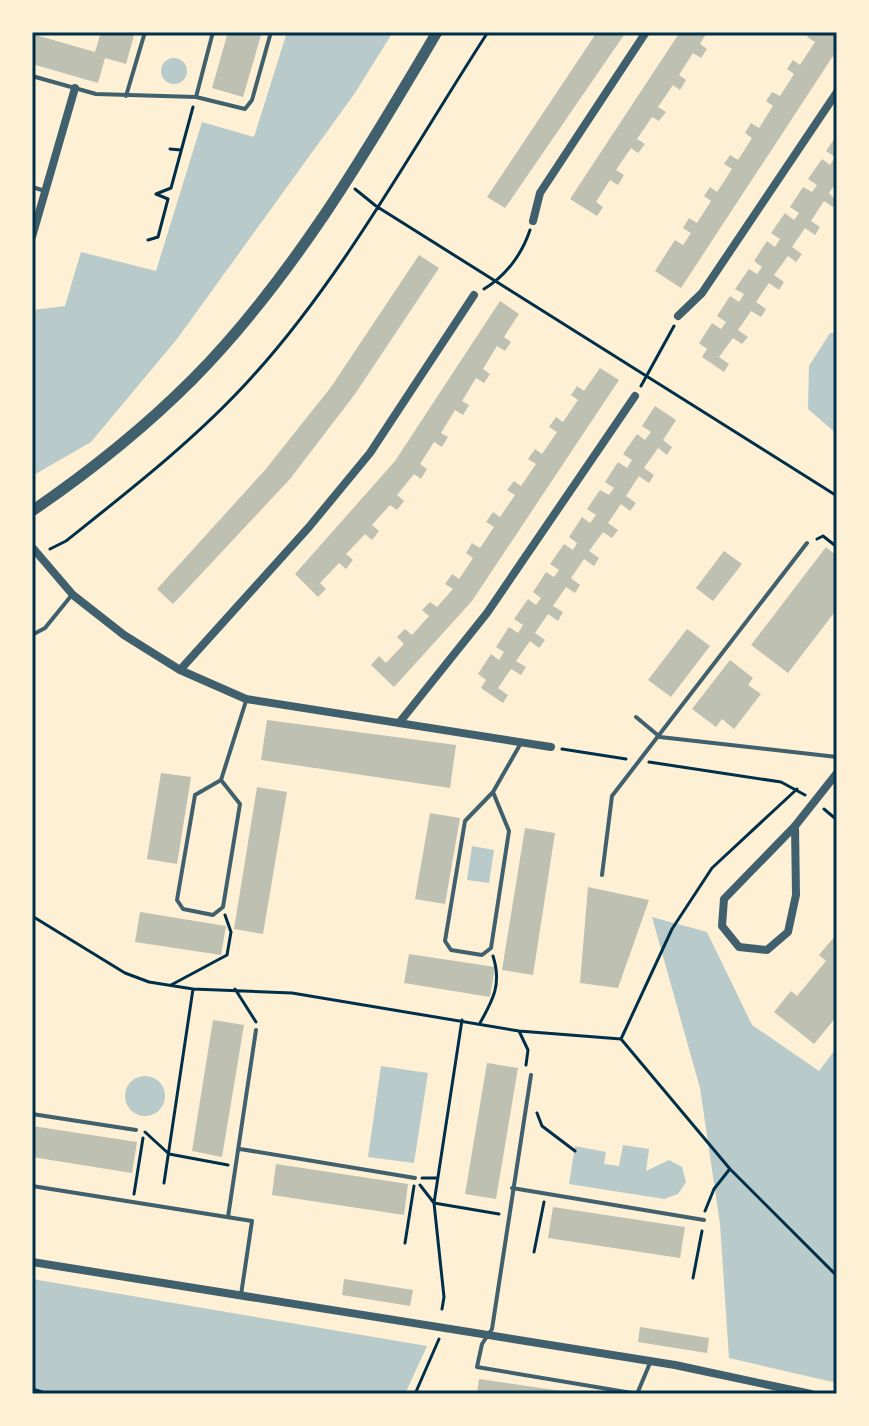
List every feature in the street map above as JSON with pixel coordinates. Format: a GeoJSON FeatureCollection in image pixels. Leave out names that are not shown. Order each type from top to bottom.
{"type":"FeatureCollection","features":[{"type":"Feature","properties":{"kind":"street"},"geometry":{"type":"LineString","coordinates":[[32,511],[126,441],[193,379],[263,298],[346,181],[437,32]]}},
{"type":"Feature","properties":{"kind":"street"},"geometry":{"type":"LineString","coordinates":[[533,221],[540,193],[646,32]]}},
{"type":"Feature","properties":{"kind":"street"},"geometry":{"type":"LineString","coordinates":[[32,237],[75,88]]}},
{"type":"Feature","properties":{"kind":"street"},"geometry":{"type":"LineString","coordinates":[[678,316],[702,293],[837,92]]}},
{"type":"Feature","properties":{"kind":"street"},"geometry":{"type":"LineString","coordinates":[[180,670],[309,527],[370,453],[474,295]]}},
{"type":"Feature","properties":{"kind":"street"},"geometry":{"type":"LineString","coordinates":[[399,723],[487,613],[635,396]]}},
{"type":"Feature","properties":{"kind":"street"},"geometry":{"type":"LineString","coordinates":[[32,547],[73,595],[124,635],[180,670],[246,699],[551,747]]}},
{"type":"Feature","properties":{"kind":"street"},"geometry":{"type":"LineString","coordinates":[[795,826],[796,895],[788,932],[767,950],[739,947],[722,926],[724,899],[795,826],[837,773]]}},
{"type":"Feature","properties":{"kind":"street"},"geometry":{"type":"LineString","coordinates":[[32,1262],[650,1361],[811,1394]]}},
{"type":"Feature","properties":{"kind":"lane"},"geometry":{"type":"LineString","coordinates":[[126,96],[145,32]]}},
{"type":"Feature","properties":{"kind":"lane"},"geometry":{"type":"LineString","coordinates":[[196,97],[213,32]]}},
{"type":"Feature","properties":{"kind":"lane"},"geometry":{"type":"LineString","coordinates":[[32,76],[75,88],[126,96],[196,97],[245,109],[252,100],[271,32]]}},
{"type":"Feature","properties":{"kind":"lane"},"geometry":{"type":"LineString","coordinates":[[32,187],[45,191]]}},
{"type":"Feature","properties":{"kind":"lane"},"geometry":{"type":"LineString","coordinates":[[602,875],[612,796],[807,543]]}},
{"type":"Feature","properties":{"kind":"lane"},"geometry":{"type":"LineString","coordinates":[[32,635],[45,628],[73,595]]}},
{"type":"Feature","properties":{"kind":"lane"},"geometry":{"type":"LineString","coordinates":[[221,780],[240,804],[223,907],[213,915],[183,909],[177,900],[195,795],[221,780],[246,699]]}},
{"type":"Feature","properties":{"kind":"lane"},"geometry":{"type":"LineString","coordinates":[[636,717],[660,737],[837,757]]}},
{"type":"Feature","properties":{"kind":"lane"},"geometry":{"type":"LineString","coordinates":[[493,792],[509,831],[491,948],[482,955],[451,950],[445,941],[465,821],[493,792],[521,743]]}},
{"type":"Feature","properties":{"kind":"lane"},"geometry":{"type":"LineString","coordinates":[[228,1217],[256,1030]]}},
{"type":"Feature","properties":{"kind":"lane"},"geometry":{"type":"LineString","coordinates":[[531,1075],[507,1215],[492,1329],[477,1367],[638,1394],[650,1361]]}},
{"type":"Feature","properties":{"kind":"lane"},"geometry":{"type":"LineString","coordinates":[[32,1114],[136,1130]]}},
{"type":"Feature","properties":{"kind":"lane"},"geometry":{"type":"LineString","coordinates":[[240,1149],[415,1178]]}},
{"type":"Feature","properties":{"kind":"lane"},"geometry":{"type":"LineString","coordinates":[[32,1186],[252,1221],[241,1296]]}},
{"type":"Feature","properties":{"kind":"lane"},"geometry":{"type":"LineString","coordinates":[[512,1188],[704,1220]]}},
{"type":"Feature","properties":{"kind":"path"},"geometry":{"type":"LineString","coordinates":[[38,556],[66,541],[165,462],[252,378],[320,294],[488,32]]}},
{"type":"Feature","properties":{"kind":"path"},"geometry":{"type":"LineString","coordinates":[[148,240],[158,237],[168,199],[156,194],[171,188],[196,97]]}},
{"type":"Feature","properties":{"kind":"path"},"geometry":{"type":"LineString","coordinates":[[170,149],[181,150]]}},
{"type":"Feature","properties":{"kind":"path"},"geometry":{"type":"LineString","coordinates":[[346,181],[376,206],[837,496]]}},
{"type":"Feature","properties":{"kind":"path"},"geometry":{"type":"LineString","coordinates":[[474,295],[498,281],[525,246],[533,221]]}},
{"type":"Feature","properties":{"kind":"path"},"geometry":{"type":"LineString","coordinates":[[635,396],[670,339],[678,316]]}},
{"type":"Feature","properties":{"kind":"path"},"geometry":{"type":"LineString","coordinates":[[807,543],[823,536],[837,547]]}},
{"type":"Feature","properties":{"kind":"path"},"geometry":{"type":"LineString","coordinates":[[551,747],[781,782],[797,789],[837,820]]}},
{"type":"Feature","properties":{"kind":"path"},"geometry":{"type":"LineString","coordinates":[[621,1039],[672,929],[712,868],[797,789]]}},
{"type":"Feature","properties":{"kind":"path"},"geometry":{"type":"LineString","coordinates":[[171,985],[227,955],[231,932],[223,907]]}},
{"type":"Feature","properties":{"kind":"path"},"geometry":{"type":"LineString","coordinates":[[32,916],[125,973],[171,985],[193,989],[292,993],[519,1031],[621,1039],[730,1169],[837,1276]]}},
{"type":"Feature","properties":{"kind":"path"},"geometry":{"type":"LineString","coordinates":[[480,1023],[496,996],[499,973],[491,948]]}},
{"type":"Feature","properties":{"kind":"path"},"geometry":{"type":"LineString","coordinates":[[164,1183],[193,989]]}},
{"type":"Feature","properties":{"kind":"path"},"geometry":{"type":"LineString","coordinates":[[235,989],[256,1019],[256,1030]]}},
{"type":"Feature","properties":{"kind":"path"},"geometry":{"type":"LineString","coordinates":[[442,1309],[444,1297],[434,1203],[462,1020]]}},
{"type":"Feature","properties":{"kind":"path"},"geometry":{"type":"LineString","coordinates":[[519,1031],[528,1050],[525,1068],[531,1075]]}},
{"type":"Feature","properties":{"kind":"path"},"geometry":{"type":"LineString","coordinates":[[528,1091],[542,1126],[575,1151]]}},
{"type":"Feature","properties":{"kind":"path"},"geometry":{"type":"LineString","coordinates":[[136,1130],[144,1132],[169,1154],[236,1167]]}},
{"type":"Feature","properties":{"kind":"path"},"geometry":{"type":"LineString","coordinates":[[133,1202],[144,1132]]}},
{"type":"Feature","properties":{"kind":"path"},"geometry":{"type":"LineString","coordinates":[[693,1278],[706,1203],[730,1169]]}},
{"type":"Feature","properties":{"kind":"path"},"geometry":{"type":"LineString","coordinates":[[415,1178],[434,1203],[507,1215]]}},
{"type":"Feature","properties":{"kind":"path"},"geometry":{"type":"LineString","coordinates":[[405,1243],[415,1178]]}},
{"type":"Feature","properties":{"kind":"path"},"geometry":{"type":"LineString","coordinates":[[534,1252],[545,1194]]}},
{"type":"Feature","properties":{"kind":"path"},"geometry":{"type":"LineString","coordinates":[[415,1394],[439,1338]]}},
{"type":"Feature","properties":{"kind":"path"},"geometry":{"type":"LineString","coordinates":[[32,1389],[49,1394]]}},
{"type":"Feature","properties":{"kind":"shaded area"},"geometry":{"type":"Polygon","coordinates":[[[287,32],[393,32],[355,93],[177,339],[91,442],[32,476],[33,310],[65,306],[81,252],[156,271],[202,122],[254,137],[287,32]]]}},
{"type":"Feature","properties":{"kind":"shaded area"},"geometry":{"type":"Polygon","coordinates":[[[174,58],[183,62],[187,71],[183,80],[174,84],[165,80],[161,71],[165,62],[174,58]]]}},
{"type":"Feature","properties":{"kind":"shaded area"},"geometry":{"type":"Polygon","coordinates":[[[830,333],[837,333],[837,434],[808,409],[809,366],[830,333]]]}},
{"type":"Feature","properties":{"kind":"shaded area"},"geometry":{"type":"Polygon","coordinates":[[[472,846],[494,850],[489,883],[467,880],[472,846]]]}},
{"type":"Feature","properties":{"kind":"shaded area"},"geometry":{"type":"Polygon","coordinates":[[[652,917],[707,932],[752,1025],[819,1071],[837,1047],[837,1383],[729,1358],[720,1224],[700,1088],[652,917]]]}},
{"type":"Feature","properties":{"kind":"shaded area"},"geometry":{"type":"Polygon","coordinates":[[[381,1066],[428,1073],[414,1163],[368,1157],[381,1066]]]}},
{"type":"Feature","properties":{"kind":"shaded area"},"geometry":{"type":"Polygon","coordinates":[[[145,1076],[159,1082],[165,1096],[159,1110],[145,1116],[131,1110],[125,1096],[131,1082],[145,1076]]]}},
{"type":"Feature","properties":{"kind":"shaded area"},"geometry":{"type":"Polygon","coordinates":[[[623,1145],[649,1149],[646,1171],[669,1160],[682,1167],[686,1182],[678,1194],[664,1199],[569,1184],[575,1146],[606,1152],[604,1164],[619,1166],[623,1145]]]}},
{"type":"Feature","properties":{"kind":"shaded area"},"geometry":{"type":"Polygon","coordinates":[[[32,1279],[427,1346],[405,1394],[32,1394],[32,1279]]]}},
{"type":"Feature","properties":{"kind":"building"},"geometry":{"type":"Polygon","coordinates":[[[101,32],[135,32],[126,64],[105,58],[98,83],[32,64],[32,34],[95,52],[101,32]]]}},
{"type":"Feature","properties":{"kind":"building"},"geometry":{"type":"Polygon","coordinates":[[[228,32],[262,32],[243,97],[212,88],[228,32]]]}},
{"type":"Feature","properties":{"kind":"building"},"geometry":{"type":"Polygon","coordinates":[[[597,32],[626,32],[505,208],[487,197],[597,32]]]}},
{"type":"Feature","properties":{"kind":"building"},"geometry":{"type":"Polygon","coordinates":[[[680,32],[707,32],[700,44],[707,49],[701,58],[693,53],[679,75],[686,80],[680,90],[673,85],[658,107],[666,112],[659,121],[652,117],[637,139],[645,144],[638,153],[631,148],[616,170],[624,175],[618,185],[610,180],[596,202],[603,207],[597,216],[570,199],[680,32]]]}},
{"type":"Feature","properties":{"kind":"building"},"geometry":{"type":"Polygon","coordinates":[[[811,32],[837,32],[837,50],[681,288],[655,271],[675,240],[683,245],[691,233],[683,228],[689,218],[697,223],[711,201],[704,196],[710,187],[717,192],[732,169],[724,164],[730,155],[738,160],[752,138],[745,133],[751,123],[759,128],[773,106],[766,101],[772,92],[780,96],[794,74],[787,69],[793,60],[800,65],[815,42],[807,37],[811,32]]]}},
{"type":"Feature","properties":{"kind":"building"},"geometry":{"type":"Polygon","coordinates":[[[837,135],[837,181],[829,193],[837,202],[833,207],[824,201],[811,221],[820,227],[815,235],[805,228],[792,247],[802,254],[796,262],[788,256],[774,275],[784,282],[779,290],[769,283],[756,302],[766,309],[761,317],[751,311],[738,330],[748,337],[742,344],[733,338],[719,357],[729,364],[724,372],[702,357],[707,349],[699,343],[712,323],[721,329],[726,322],[717,316],[730,296],[739,302],[744,294],[735,289],[749,269],[757,274],[762,267],[754,261],[767,241],[775,247],[780,239],[771,233],[785,213],[794,220],[799,213],[790,207],[803,187],[812,192],[817,185],[808,179],[822,159],[830,165],[835,157],[826,151],[837,135]]]}},
{"type":"Feature","properties":{"kind":"building"},"geometry":{"type":"Polygon","coordinates":[[[419,255],[439,268],[355,394],[290,479],[173,604],[157,589],[265,470],[331,387],[419,255]]]}},
{"type":"Feature","properties":{"kind":"building"},"geometry":{"type":"Polygon","coordinates":[[[500,301],[519,314],[504,337],[511,342],[505,351],[497,346],[483,369],[490,374],[484,383],[476,378],[462,401],[469,405],[463,415],[455,410],[441,433],[448,437],[442,447],[434,442],[420,464],[427,469],[421,479],[414,474],[397,495],[404,501],[397,510],[390,505],[372,525],[379,531],[372,540],[365,534],[346,554],[353,560],[346,569],[339,563],[320,583],[326,589],[318,597],[295,574],[395,461],[500,301]]]}},
{"type":"Feature","properties":{"kind":"building"},"geometry":{"type":"Polygon","coordinates":[[[600,368],[619,380],[472,601],[394,687],[371,665],[379,656],[386,663],[404,644],[397,637],[405,629],[412,635],[429,616],[422,610],[430,602],[437,607],[453,589],[445,584],[452,574],[459,579],[473,558],[466,553],[472,543],[480,548],[494,527],[486,522],[493,512],[500,517],[515,495],[507,490],[514,481],[521,486],[536,464],[528,459],[535,449],[542,454],[557,432],[549,427],[556,417],[563,422],[578,400],[571,395],[577,386],[584,391],[600,368]]]}},
{"type":"Feature","properties":{"kind":"building"},"geometry":{"type":"Polygon","coordinates":[[[655,406],[676,420],[663,440],[672,447],[667,455],[658,448],[644,468],[654,475],[649,483],[639,476],[626,496],[636,503],[630,511],[621,504],[608,523],[618,530],[612,538],[603,532],[589,551],[599,558],[594,566],[584,559],[571,578],[580,585],[575,593],[566,587],[553,606],[563,612],[558,621],[548,614],[535,633],[545,640],[539,648],[530,641],[516,661],[526,667],[521,675],[511,669],[498,688],[508,695],[503,703],[481,688],[486,680],[478,674],[491,654],[499,660],[504,652],[496,647],[509,627],[518,633],[523,625],[514,619],[528,599],[536,605],[541,598],[533,592],[546,572],[554,577],[559,570],[550,564],[564,544],[573,550],[577,543],[569,537],[582,517],[590,523],[596,515],[587,509],[600,490],[609,495],[614,488],[605,482],[618,462],[627,468],[632,460],[623,454],[637,434],[645,440],[651,432],[642,426],[655,406]]]}},
{"type":"Feature","properties":{"kind":"building"},"geometry":{"type":"Polygon","coordinates":[[[826,547],[837,556],[837,609],[788,673],[751,645],[826,547]]]}},
{"type":"Feature","properties":{"kind":"building"},"geometry":{"type":"Polygon","coordinates":[[[724,551],[742,564],[713,601],[696,588],[724,551]]]}},
{"type":"Feature","properties":{"kind":"building"},"geometry":{"type":"Polygon","coordinates":[[[687,629],[710,646],[671,697],[648,680],[687,629]]]}},
{"type":"Feature","properties":{"kind":"building"},"geometry":{"type":"Polygon","coordinates":[[[730,660],[753,678],[748,685],[761,694],[734,729],[722,719],[716,727],[692,709],[730,660]]]}},
{"type":"Feature","properties":{"kind":"building"},"geometry":{"type":"Polygon","coordinates":[[[267,720],[456,745],[450,788],[261,760],[267,720]]]}},
{"type":"Feature","properties":{"kind":"building"},"geometry":{"type":"Polygon","coordinates":[[[161,773],[191,777],[177,864],[147,859],[161,773]]]}},
{"type":"Feature","properties":{"kind":"building"},"geometry":{"type":"Polygon","coordinates":[[[257,787],[287,792],[263,934],[234,929],[257,787]]]}},
{"type":"Feature","properties":{"kind":"building"},"geometry":{"type":"Polygon","coordinates":[[[430,813],[460,818],[445,904],[415,899],[430,813]]]}},
{"type":"Feature","properties":{"kind":"building"},"geometry":{"type":"Polygon","coordinates":[[[525,828],[555,833],[533,975],[502,970],[525,828]]]}},
{"type":"Feature","properties":{"kind":"building"},"geometry":{"type":"Polygon","coordinates":[[[588,887],[649,900],[618,988],[580,983],[588,887]]]}},
{"type":"Feature","properties":{"kind":"building"},"geometry":{"type":"Polygon","coordinates":[[[140,912],[226,926],[221,955],[135,942],[140,912]]]}},
{"type":"Feature","properties":{"kind":"building"},"geometry":{"type":"Polygon","coordinates":[[[835,936],[837,1016],[814,1044],[774,1012],[791,991],[797,996],[826,961],[819,955],[835,936]]]}},
{"type":"Feature","properties":{"kind":"building"},"geometry":{"type":"Polygon","coordinates":[[[409,954],[495,967],[490,997],[404,983],[409,954]]]}},
{"type":"Feature","properties":{"kind":"building"},"geometry":{"type":"Polygon","coordinates":[[[213,1020],[244,1025],[222,1157],[192,1151],[213,1020]]]}},
{"type":"Feature","properties":{"kind":"building"},"geometry":{"type":"Polygon","coordinates":[[[487,1063],[518,1068],[496,1199],[465,1194],[487,1063]]]}},
{"type":"Feature","properties":{"kind":"building"},"geometry":{"type":"Polygon","coordinates":[[[32,1126],[137,1142],[132,1173],[32,1157],[32,1126]]]}},
{"type":"Feature","properties":{"kind":"building"},"geometry":{"type":"Polygon","coordinates":[[[276,1164],[408,1184],[404,1215],[272,1195],[276,1164]]]}},
{"type":"Feature","properties":{"kind":"building"},"geometry":{"type":"Polygon","coordinates":[[[553,1207],[685,1227],[680,1258],[548,1238],[553,1207]]]}},
{"type":"Feature","properties":{"kind":"building"},"geometry":{"type":"Polygon","coordinates":[[[344,1279],[413,1290],[410,1306],[342,1295],[344,1279]]]}},
{"type":"Feature","properties":{"kind":"building"},"geometry":{"type":"Polygon","coordinates":[[[640,1327],[709,1338],[707,1353],[638,1342],[640,1327]]]}},
{"type":"Feature","properties":{"kind":"building"},"geometry":{"type":"Polygon","coordinates":[[[479,1379],[568,1392],[568,1394],[477,1394],[479,1379]]]}}]}
